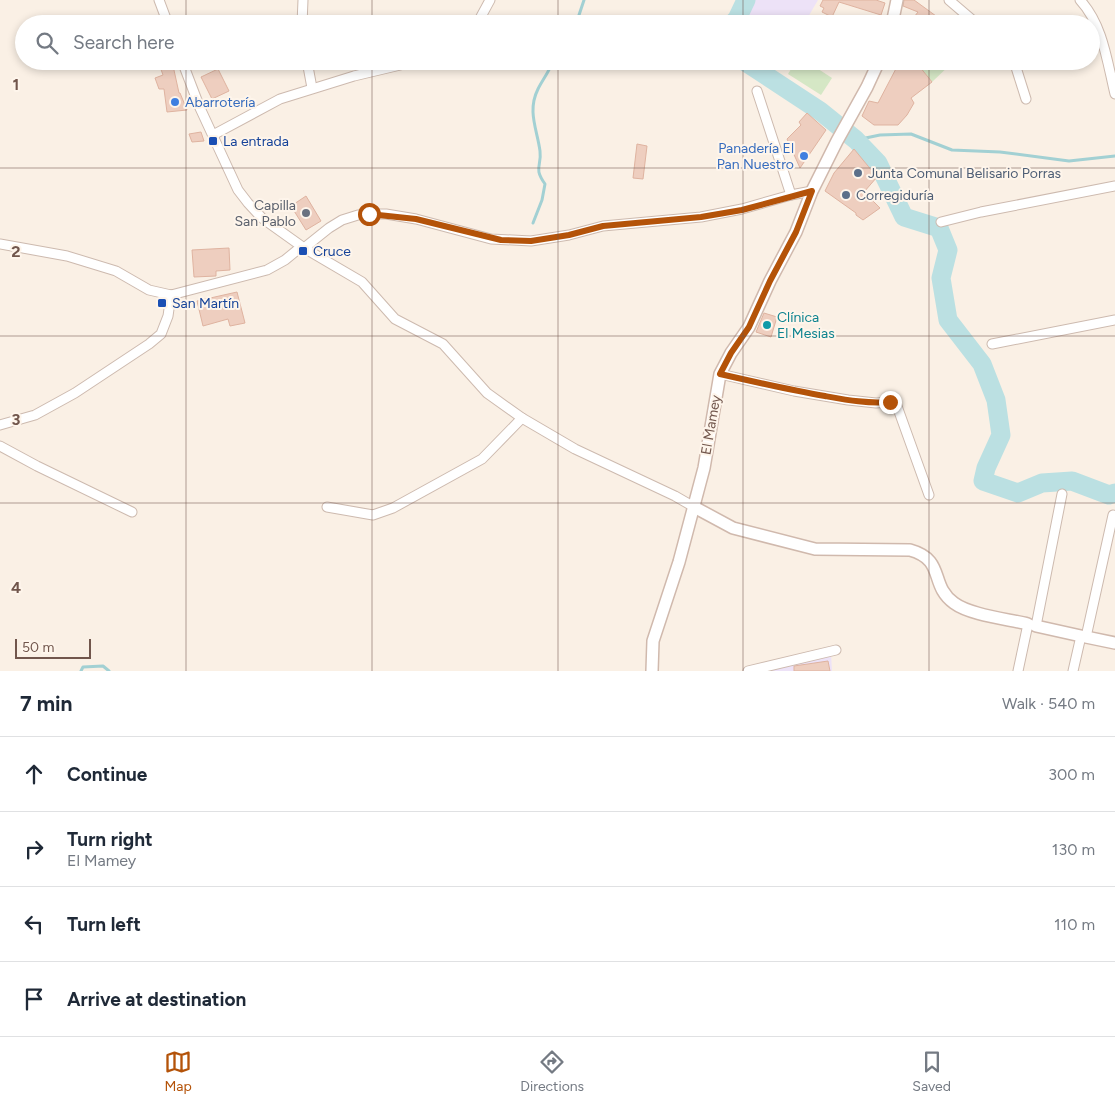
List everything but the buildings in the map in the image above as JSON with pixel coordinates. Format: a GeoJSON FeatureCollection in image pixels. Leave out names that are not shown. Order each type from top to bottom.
{"type":"FeatureCollection","features":[{"type":"Feature","properties":{"kind":"street"},"geometry":{"type":"LineString","coordinates":[[159,0],[165,15]]}},
{"type":"Feature","properties":{"kind":"street"},"geometry":{"type":"LineString","coordinates":[[302,15],[303,0]]}},
{"type":"Feature","properties":{"kind":"street"},"geometry":{"type":"LineString","coordinates":[[482,15],[490,0]]}},
{"type":"Feature","properties":{"kind":"street"},"geometry":{"type":"LineString","coordinates":[[894,15],[897,0]]}},
{"type":"Feature","properties":{"kind":"street"},"geometry":{"type":"LineString","coordinates":[[949,0],[966,15]]}},
{"type":"Feature","properties":{"kind":"street"},"geometry":{"type":"LineString","coordinates":[[1080,0],[1091,15]]}},
{"type":"Feature","properties":{"kind":"street"},"geometry":{"type":"LineString","coordinates":[[1100,31],[1115,94]]}},
{"type":"Feature","properties":{"kind":"street"},"geometry":{"type":"LineString","coordinates":[[185,70],[200,108],[238,190],[262,218],[304,248],[362,282],[395,319],[443,344],[487,393],[522,418],[575,449],[675,496],[733,528],[815,549],[910,550],[920,553],[932,562],[943,593],[960,608],[1115,643]]}},
{"type":"Feature","properties":{"kind":"street"},"geometry":{"type":"LineString","coordinates":[[309,70],[312,88]]}},
{"type":"Feature","properties":{"kind":"street"},"geometry":{"type":"LineString","coordinates":[[213,135],[280,99],[312,88],[379,70]]}},
{"type":"Feature","properties":{"kind":"street","name":"El Mamey"},"geometry":{"type":"LineString","coordinates":[[652,671],[653,641],[679,562],[704,468],[720,374],[731,353],[749,327],[770,281],[796,232],[812,191],[875,70]]}},
{"type":"Feature","properties":{"kind":"street"},"geometry":{"type":"LineString","coordinates":[[1017,70],[1026,99]]}},
{"type":"Feature","properties":{"kind":"street"},"geometry":{"type":"LineString","coordinates":[[757,91],[791,196]]}},
{"type":"Feature","properties":{"kind":"street"},"geometry":{"type":"LineString","coordinates":[[941,222],[981,212],[1115,186]]}},
{"type":"Feature","properties":{"kind":"street"},"geometry":{"type":"LineString","coordinates":[[0,244],[75,259],[116,271],[149,290],[171,295],[267,270],[296,251],[304,248],[342,220],[369,214],[416,219],[496,240],[531,241],[569,235],[603,226],[701,217],[742,210],[812,191]]}},
{"type":"Feature","properties":{"kind":"street"},"geometry":{"type":"LineString","coordinates":[[0,426],[35,415],[76,393],[149,344],[161,334],[168,316],[171,295]]}},
{"type":"Feature","properties":{"kind":"street"},"geometry":{"type":"LineString","coordinates":[[992,344],[1115,320]]}},
{"type":"Feature","properties":{"kind":"street"},"geometry":{"type":"LineString","coordinates":[[720,374],[794,391],[848,400],[876,403],[890,402],[897,406],[929,495]]}},
{"type":"Feature","properties":{"kind":"street"},"geometry":{"type":"LineString","coordinates":[[327,507],[374,515],[394,508],[482,460],[522,418]]}},
{"type":"Feature","properties":{"kind":"street"},"geometry":{"type":"LineString","coordinates":[[0,446],[132,512]]}},
{"type":"Feature","properties":{"kind":"street"},"geometry":{"type":"LineString","coordinates":[[1018,671],[1032,625],[1062,494]]}},
{"type":"Feature","properties":{"kind":"street"},"geometry":{"type":"LineString","coordinates":[[1073,671],[1113,515]]}},
{"type":"Feature","properties":{"kind":"street"},"geometry":{"type":"LineString","coordinates":[[748,671],[836,650]]}},
{"type":"Feature","properties":{"kind":"shaded area"},"geometry":{"type":"Polygon","coordinates":[[[755,0],[818,0],[809,15],[748,15],[755,0]]]}},
{"type":"Feature","properties":{"kind":"shaded area"},"geometry":{"type":"Polygon","coordinates":[[[831,654],[832,671],[772,671],[771,667],[831,654]]]}},
{"type":"Feature","properties":{"kind":"green space"},"geometry":{"type":"Polygon","coordinates":[[[790,70],[820,70],[832,78],[821,95],[788,74],[790,70]]]}},
{"type":"Feature","properties":{"kind":"green space"},"geometry":{"type":"Polygon","coordinates":[[[922,70],[945,70],[932,82],[922,70]]]}},
{"type":"Feature","properties":{"kind":"waterway"},"geometry":{"type":"LineString","coordinates":[[579,15],[584,0]]}},
{"type":"Feature","properties":{"kind":"waterway"},"geometry":{"type":"LineString","coordinates":[[739,15],[746,0]]}},
{"type":"Feature","properties":{"kind":"waterway"},"geometry":{"type":"LineString","coordinates":[[533,223],[542,200],[545,184],[539,174],[540,151],[533,105],[538,89],[549,70]]}},
{"type":"Feature","properties":{"kind":"waterway"},"geometry":{"type":"LineString","coordinates":[[758,70],[820,111],[856,140],[878,163],[904,217],[939,228],[948,250],[941,278],[948,320],[982,364],[996,400],[1001,435],[986,468],[983,481],[1018,493],[1042,483],[1072,481],[1109,495],[1115,493]]}},
{"type":"Feature","properties":{"kind":"waterway"},"geometry":{"type":"LineString","coordinates":[[856,140],[880,135],[911,134],[952,150],[1000,152],[1069,161],[1115,156]]}},
{"type":"Feature","properties":{"kind":"waterway"},"geometry":{"type":"LineString","coordinates":[[81,671],[83,667],[103,666],[109,671]]}},
{"type":"Feature","properties":{"kind":"place","name":"Abarrotería"},"geometry":{"type":"Point","coordinates":[175,102]}},
{"type":"Feature","properties":{"kind":"place","name":"La entrada"},"geometry":{"type":"Point","coordinates":[213,141]}},
{"type":"Feature","properties":{"kind":"place","name":"Panadería El Pan Nuestro"},"geometry":{"type":"Point","coordinates":[804,156]}},
{"type":"Feature","properties":{"kind":"place","name":"Junta Comunal Belisario Porras"},"geometry":{"type":"Point","coordinates":[858,173]}},
{"type":"Feature","properties":{"kind":"place","name":"Corregiduría"},"geometry":{"type":"Point","coordinates":[846,195]}},
{"type":"Feature","properties":{"kind":"place","name":"Capilla San Pablo"},"geometry":{"type":"Point","coordinates":[306,213]}},
{"type":"Feature","properties":{"kind":"place","name":"Cruce"},"geometry":{"type":"Point","coordinates":[303,251]}},
{"type":"Feature","properties":{"kind":"place","name":"San Martín"},"geometry":{"type":"Point","coordinates":[162,303]}},
{"type":"Feature","properties":{"kind":"place","name":"Clínica El Mesias"},"geometry":{"type":"Point","coordinates":[767,325]}},
{"type":"Feature","properties":{"kind":"route"},"geometry":{"type":"LineString","coordinates":[[369,214],[386,214],[416,219],[491,239],[531,241],[569,235],[603,226],[701,217],[742,210],[812,191],[796,232],[770,281],[749,327],[731,353],[720,374],[794,391],[848,400],[876,403],[890,402]]}}]}
